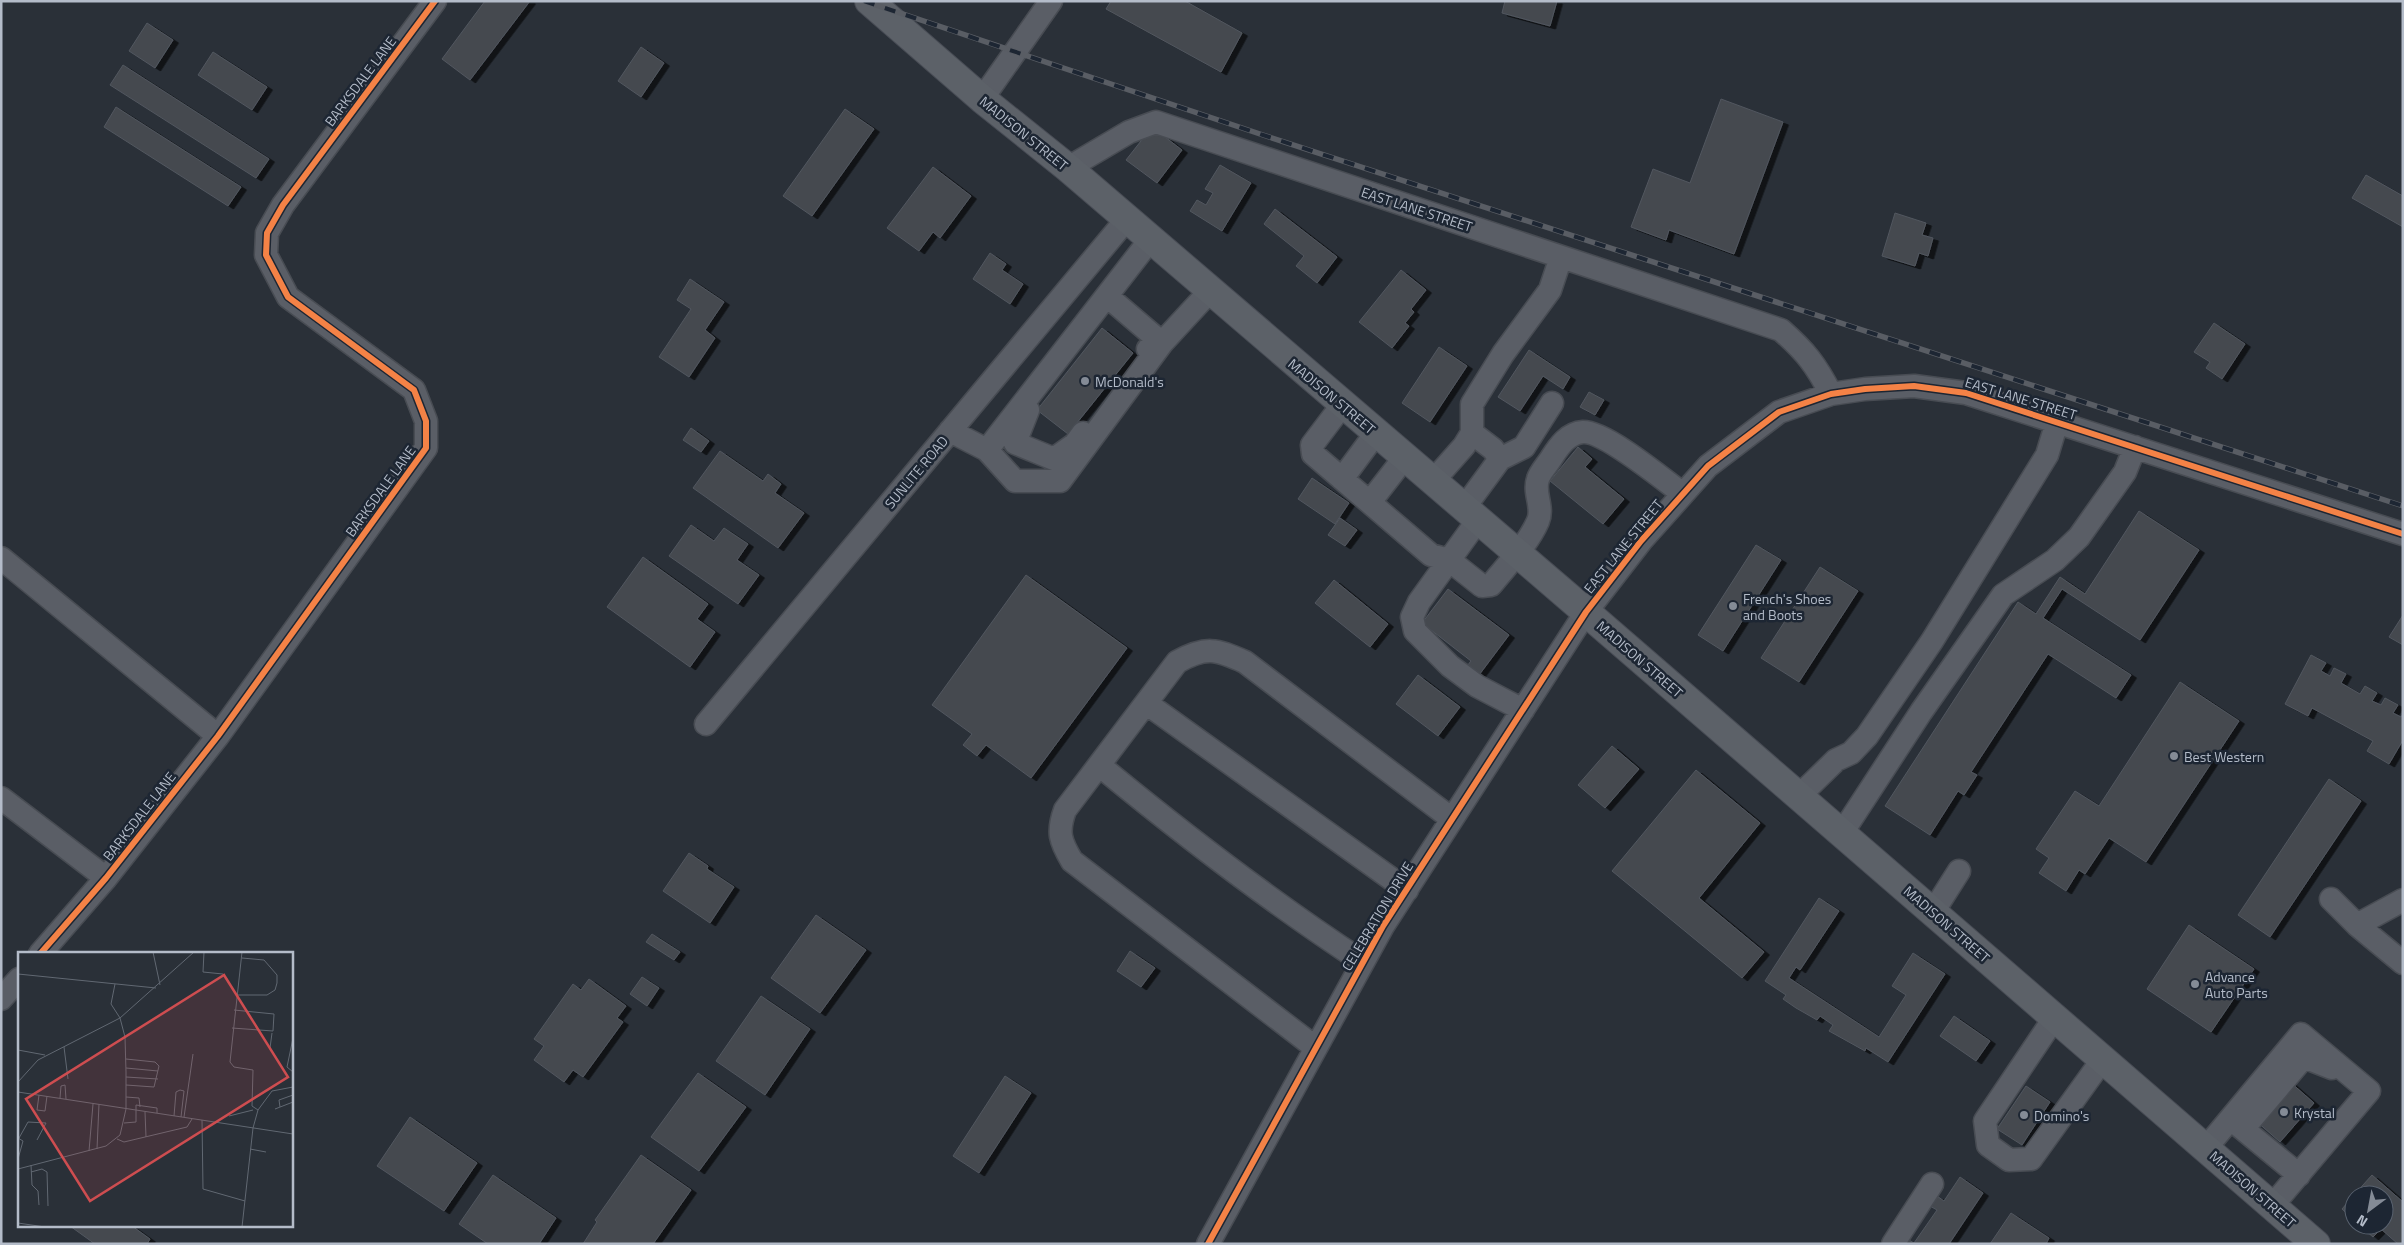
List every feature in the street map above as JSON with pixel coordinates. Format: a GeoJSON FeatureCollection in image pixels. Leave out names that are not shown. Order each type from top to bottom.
{"type":"FeatureCollection","features":[{"type":"Feature","properties":{"kind":"main road","name":"MADISON STREET"},"geometry":{"type":"LineString","coordinates":[[869,1],[982,99],[1068,168],[1126,220],[1586,612],[2316,1244]]}},
{"type":"Feature","properties":{"kind":"street","name":"BARKSDALE LANE"},"geometry":{"type":"LineString","coordinates":[[42,952],[106,878],[218,736],[426,448],[426,421],[414,390],[288,297],[266,255],[268,233],[282,205],[435,1]]}},
{"type":"Feature","properties":{"kind":"street"},"geometry":{"type":"LineString","coordinates":[[982,99],[1051,1]]}},
{"type":"Feature","properties":{"kind":"street","name":"EAST LANE STREET"},"geometry":{"type":"LineString","coordinates":[[1068,168],[1129,132],[1156,122],[1781,330],[1805,351],[1818,369],[1831,394]]}},
{"type":"Feature","properties":{"kind":"street","name":"SUNLITE ROAD"},"geometry":{"type":"LineString","coordinates":[[706,724],[1126,220]]}},
{"type":"Feature","properties":{"kind":"street"},"geometry":{"type":"LineString","coordinates":[[987,450],[1150,240]]}},
{"type":"Feature","properties":{"kind":"street"},"geometry":{"type":"LineString","coordinates":[[1433,481],[1464,446],[1472,433],[1472,404],[1503,354],[1550,290],[1561,257]]}},
{"type":"Feature","properties":{"kind":"street"},"geometry":{"type":"LineString","coordinates":[[950,431],[987,450],[1015,481],[1060,481],[1162,343],[1210,291]]}},
{"type":"Feature","properties":{"kind":"street"},"geometry":{"type":"LineString","coordinates":[[1107,296],[1162,343]]}},
{"type":"Feature","properties":{"kind":"street"},"geometry":{"type":"LineString","coordinates":[[1042,380],[1020,426],[1015,443],[1054,459],[1075,444],[1143,351],[1162,343]]}},
{"type":"Feature","properties":{"kind":"street","name":"EAST LANE STREET"},"geometry":{"type":"LineString","coordinates":[[1586,612],[1641,541],[1708,466],[1779,412],[1831,394],[1864,389],[1914,386],[1966,393],[2403,534]]}},
{"type":"Feature","properties":{"kind":"street"},"geometry":{"type":"LineString","coordinates":[[1523,710],[1477,686],[1450,666],[1415,631],[1412,617],[1449,560],[1500,460],[1524,447],[1552,403]]}},
{"type":"Feature","properties":{"kind":"street"},"geometry":{"type":"LineString","coordinates":[[1342,404],[1312,444],[1314,454],[1431,555],[1449,560],[1482,586],[1491,585],[1517,553],[1538,521],[1540,511],[1537,480],[1560,445],[1568,437],[1583,432],[1595,434],[1632,456],[1683,494]]}},
{"type":"Feature","properties":{"kind":"street"},"geometry":{"type":"LineString","coordinates":[[1799,796],[1836,760],[1851,753],[1867,736],[1937,632],[2046,455],[2057,422]]}},
{"type":"Feature","properties":{"kind":"street"},"geometry":{"type":"LineString","coordinates":[[1342,478],[1376,433]]}},
{"type":"Feature","properties":{"kind":"street"},"geometry":{"type":"LineString","coordinates":[[1472,433],[1493,449],[1500,460]]}},
{"type":"Feature","properties":{"kind":"street"},"geometry":{"type":"LineString","coordinates":[[1842,833],[1880,774],[2003,595],[2055,560],[2079,537],[2125,472],[2135,447]]}},
{"type":"Feature","properties":{"kind":"street"},"geometry":{"type":"LineString","coordinates":[[1370,502],[1405,457]]}},
{"type":"Feature","properties":{"kind":"street"},"geometry":{"type":"LineString","coordinates":[[1,558],[218,736]]}},
{"type":"Feature","properties":{"kind":"street","name":"CELEBRATION DRIVE"},"geometry":{"type":"LineString","coordinates":[[1208,1244],[1363,962],[1406,890],[1586,612]]}},
{"type":"Feature","properties":{"kind":"street"},"geometry":{"type":"LineString","coordinates":[[1316,1048],[1072,861],[1063,846],[1059,827],[1065,810],[1177,662],[1196,652],[1221,651],[1245,662],[1452,819]]}},
{"type":"Feature","properties":{"kind":"street"},"geometry":{"type":"LineString","coordinates":[[1146,703],[1406,890]]}},
{"type":"Feature","properties":{"kind":"street"},"geometry":{"type":"LineString","coordinates":[[1851,753],[1880,774]]}},
{"type":"Feature","properties":{"kind":"street"},"geometry":{"type":"LineString","coordinates":[[1099,765],[1154,810],[1302,922],[1363,962]]}},
{"type":"Feature","properties":{"kind":"street"},"geometry":{"type":"LineString","coordinates":[[1,798],[106,878]]}},
{"type":"Feature","properties":{"kind":"street"},"geometry":{"type":"LineString","coordinates":[[1933,912],[1959,871]]}},
{"type":"Feature","properties":{"kind":"street"},"geometry":{"type":"LineString","coordinates":[[2331,899],[2403,963]]}},
{"type":"Feature","properties":{"kind":"street"},"geometry":{"type":"LineString","coordinates":[[2358,925],[2403,900]]}},
{"type":"Feature","properties":{"kind":"street"},"geometry":{"type":"LineString","coordinates":[[1,999],[18,980]]}},
{"type":"Feature","properties":{"kind":"street"},"geometry":{"type":"LineString","coordinates":[[2055,1017],[1985,1121],[1988,1145],[2009,1160],[2031,1159],[2103,1060]]}},
{"type":"Feature","properties":{"kind":"street"},"geometry":{"type":"LineString","coordinates":[[2206,1148],[2237,1124],[2304,1057],[2333,1069],[2351,1097],[2351,1113],[2272,1206]]}},
{"type":"Feature","properties":{"kind":"street"},"geometry":{"type":"LineString","coordinates":[[2237,1124],[2299,1175]]}},
{"type":"Feature","properties":{"kind":"street"},"geometry":{"type":"LineString","coordinates":[[1893,1244],[1932,1184]]}},
{"type":"Feature","properties":{"kind":"building"},"geometry":{"type":"Polygon","coordinates":[[[485,1],[530,1],[470,80],[442,59],[485,1]]]}},
{"type":"Feature","properties":{"kind":"building"},"geometry":{"type":"Polygon","coordinates":[[[1111,1],[1185,1],[1242,33],[1221,72],[1106,9],[1111,1]]]}},
{"type":"Feature","properties":{"kind":"building"},"geometry":{"type":"Polygon","coordinates":[[[1505,1],[1557,1],[1550,26],[1502,13],[1505,1]]]}},
{"type":"Feature","properties":{"kind":"building"},"geometry":{"type":"Polygon","coordinates":[[[147,23],[173,40],[155,68],[129,51],[147,23]]]}},
{"type":"Feature","properties":{"kind":"building"},"geometry":{"type":"Polygon","coordinates":[[[641,47],[664,63],[641,97],[618,81],[641,47]]]}},
{"type":"Feature","properties":{"kind":"building"},"geometry":{"type":"Polygon","coordinates":[[[213,52],[267,87],[252,110],[198,75],[213,52]]]}},
{"type":"Feature","properties":{"kind":"building"},"geometry":{"type":"Polygon","coordinates":[[[123,65],[269,159],[256,178],[110,85],[123,65]]]}},
{"type":"Feature","properties":{"kind":"building"},"geometry":{"type":"Polygon","coordinates":[[[1721,99],[1783,122],[1734,254],[1669,230],[1666,240],[1631,227],[1653,169],[1690,183],[1721,99]]]}},
{"type":"Feature","properties":{"kind":"building"},"geometry":{"type":"Polygon","coordinates":[[[116,107],[241,187],[228,206],[104,127],[116,107]]]}},
{"type":"Feature","properties":{"kind":"building"},"geometry":{"type":"Polygon","coordinates":[[[845,109],[874,129],[812,216],[783,196],[845,109]]]}},
{"type":"Feature","properties":{"kind":"building"},"geometry":{"type":"Polygon","coordinates":[[[1152,127],[1182,150],[1157,183],[1126,160],[1152,127]]]}},
{"type":"Feature","properties":{"kind":"building"},"geometry":{"type":"Polygon","coordinates":[[[1220,165],[1251,183],[1222,231],[1190,211],[1197,200],[1206,205],[1213,193],[1205,189],[1220,165]]]}},
{"type":"Feature","properties":{"kind":"building"},"geometry":{"type":"Polygon","coordinates":[[[933,167],[971,196],[940,238],[933,232],[919,251],[887,228],[933,167]]]}},
{"type":"Feature","properties":{"kind":"building"},"geometry":{"type":"Polygon","coordinates":[[[2366,175],[2403,196],[2403,227],[2352,198],[2366,175]]]}},
{"type":"Feature","properties":{"kind":"building"},"geometry":{"type":"Polygon","coordinates":[[[1275,209],[1337,257],[1317,283],[1296,266],[1304,256],[1264,224],[1275,209]]]}},
{"type":"Feature","properties":{"kind":"building"},"geometry":{"type":"Polygon","coordinates":[[[1895,213],[1926,223],[1922,235],[1933,238],[1928,256],[1919,253],[1915,266],[1882,256],[1895,213]]]}},
{"type":"Feature","properties":{"kind":"building"},"geometry":{"type":"Polygon","coordinates":[[[990,253],[1006,264],[1002,270],[1023,284],[1010,304],[973,279],[990,253]]]}},
{"type":"Feature","properties":{"kind":"building"},"geometry":{"type":"Polygon","coordinates":[[[1401,270],[1426,290],[1411,309],[1414,312],[1405,323],[1409,326],[1392,348],[1359,322],[1401,270]]]}},
{"type":"Feature","properties":{"kind":"building"},"geometry":{"type":"Polygon","coordinates":[[[690,279],[724,302],[705,330],[715,338],[689,377],[659,357],[691,309],[677,300],[690,279]]]}},
{"type":"Feature","properties":{"kind":"building"},"geometry":{"type":"Polygon","coordinates":[[[2214,323],[2245,344],[2222,379],[2206,368],[2210,362],[2194,352],[2214,323]]]}},
{"type":"Feature","properties":{"kind":"building","name":"McDonald's"},"geometry":{"type":"Polygon","coordinates":[[[1102,328],[1133,353],[1068,434],[1037,410],[1102,328]]]}},
{"type":"Feature","properties":{"kind":"building"},"geometry":{"type":"Polygon","coordinates":[[[1439,347],[1467,366],[1430,422],[1402,403],[1439,347]]]}},
{"type":"Feature","properties":{"kind":"building"},"geometry":{"type":"Polygon","coordinates":[[[1529,350],[1570,377],[1563,389],[1543,376],[1520,411],[1498,397],[1529,350]]]}},
{"type":"Feature","properties":{"kind":"building"},"geometry":{"type":"Polygon","coordinates":[[[1589,392],[1604,400],[1595,415],[1580,407],[1589,392]]]}},
{"type":"Feature","properties":{"kind":"building"},"geometry":{"type":"Polygon","coordinates":[[[691,428],[709,441],[701,452],[683,440],[691,428]]]}},
{"type":"Feature","properties":{"kind":"building"},"geometry":{"type":"Polygon","coordinates":[[[1578,447],[1592,459],[1585,467],[1624,499],[1603,524],[1550,481],[1578,447]]]}},
{"type":"Feature","properties":{"kind":"building"},"geometry":{"type":"Polygon","coordinates":[[[720,451],[763,481],[768,474],[781,484],[775,493],[804,513],[778,548],[693,488],[720,451]]]}},
{"type":"Feature","properties":{"kind":"building"},"geometry":{"type":"Polygon","coordinates":[[[1312,478],[1349,503],[1335,524],[1298,499],[1312,478]]]}},
{"type":"Feature","properties":{"kind":"building"},"geometry":{"type":"Polygon","coordinates":[[[2139,511],[2199,550],[2140,640],[2062,589],[2043,618],[2131,675],[2116,698],[2048,654],[1971,772],[1977,775],[1964,795],[1958,791],[1930,835],[1885,806],[2018,602],[2036,614],[2060,577],[2085,594],[2139,511]]]}},
{"type":"Feature","properties":{"kind":"building"},"geometry":{"type":"Polygon","coordinates":[[[1340,518],[1357,530],[1345,546],[1328,535],[1340,518]]]}},
{"type":"Feature","properties":{"kind":"building"},"geometry":{"type":"Polygon","coordinates":[[[691,525],[714,541],[724,528],[748,544],[737,560],[759,575],[738,604],[669,556],[691,525]]]}},
{"type":"Feature","properties":{"kind":"building"},"geometry":{"type":"Polygon","coordinates":[[[1756,545],[1781,560],[1723,651],[1698,635],[1756,545]]]}},
{"type":"Feature","properties":{"kind":"building"},"geometry":{"type":"Polygon","coordinates":[[[643,557],[708,604],[697,619],[715,632],[690,667],[607,607],[643,557]]]}},
{"type":"Feature","properties":{"kind":"building"},"geometry":{"type":"Polygon","coordinates":[[[1820,567],[1858,591],[1799,682],[1761,658],[1820,567]]]}},
{"type":"Feature","properties":{"kind":"building"},"geometry":{"type":"Polygon","coordinates":[[[1026,575],[1127,648],[1031,778],[986,745],[977,756],[963,745],[972,734],[932,705],[1026,575]]]}},
{"type":"Feature","properties":{"kind":"building"},"geometry":{"type":"Polygon","coordinates":[[[1334,580],[1388,624],[1370,647],[1315,603],[1334,580]]]}},
{"type":"Feature","properties":{"kind":"building"},"geometry":{"type":"Polygon","coordinates":[[[1448,589],[1509,635],[1479,675],[1467,666],[1471,661],[1422,623],[1448,589]]]}},
{"type":"Feature","properties":{"kind":"building"},"geometry":{"type":"Polygon","coordinates":[[[2403,615],[2403,645],[2389,637],[2403,615]]]}},
{"type":"Feature","properties":{"kind":"building"},"geometry":{"type":"Polygon","coordinates":[[[2311,655],[2326,663],[2321,671],[2330,676],[2334,668],[2346,674],[2341,683],[2360,694],[2365,686],[2377,693],[2372,701],[2381,705],[2385,698],[2398,705],[2393,713],[2401,717],[2403,714],[2403,740],[2389,764],[2367,751],[2373,741],[2312,708],[2308,716],[2285,704],[2311,655]]]}},
{"type":"Feature","properties":{"kind":"building"},"geometry":{"type":"Polygon","coordinates":[[[1418,675],[1460,707],[1438,736],[1396,704],[1418,675]]]}},
{"type":"Feature","properties":{"kind":"building","name":"Best Western"},"geometry":{"type":"Polygon","coordinates":[[[2180,682],[2239,721],[2146,862],[2109,838],[2085,874],[2079,870],[2066,891],[2039,873],[2049,858],[2036,849],[2075,791],[2099,806],[2180,682]]]}},
{"type":"Feature","properties":{"kind":"building"},"geometry":{"type":"Polygon","coordinates":[[[1612,746],[1639,769],[1605,808],[1578,785],[1612,746]]]}},
{"type":"Feature","properties":{"kind":"building"},"geometry":{"type":"Polygon","coordinates":[[[1696,770],[1760,823],[1699,898],[1764,952],[1742,978],[1612,871],[1696,770]]]}},
{"type":"Feature","properties":{"kind":"building"},"geometry":{"type":"Polygon","coordinates":[[[2329,779],[2361,801],[2270,937],[2238,915],[2329,779]]]}},
{"type":"Feature","properties":{"kind":"building"},"geometry":{"type":"Polygon","coordinates":[[[689,853],[708,866],[707,869],[734,887],[710,923],[663,891],[689,853]]]}},
{"type":"Feature","properties":{"kind":"building"},"geometry":{"type":"Polygon","coordinates":[[[1819,898],[1839,911],[1800,970],[1796,967],[1789,978],[1879,1037],[1906,995],[1892,986],[1913,953],[1945,974],[1888,1062],[1866,1048],[1865,1051],[1829,1031],[1833,1025],[1820,1016],[1817,1020],[1796,1008],[1783,999],[1786,995],[1765,981],[1819,898]]]}},
{"type":"Feature","properties":{"kind":"building"},"geometry":{"type":"Polygon","coordinates":[[[816,915],[866,950],[820,1013],[771,978],[816,915]]]}},
{"type":"Feature","properties":{"kind":"building"},"geometry":{"type":"Polygon","coordinates":[[[2189,925],[2254,969],[2211,1032],[2147,989],[2189,925]]]}},
{"type":"Feature","properties":{"kind":"building"},"geometry":{"type":"Polygon","coordinates":[[[652,934],[680,952],[674,960],[646,942],[652,934]]]}},
{"type":"Feature","properties":{"kind":"building"},"geometry":{"type":"Polygon","coordinates":[[[1130,951],[1155,968],[1141,987],[1117,971],[1130,951]]]}},
{"type":"Feature","properties":{"kind":"building"},"geometry":{"type":"Polygon","coordinates":[[[642,977],[659,988],[647,1006],[630,994],[642,977]]]}},
{"type":"Feature","properties":{"kind":"building"},"geometry":{"type":"Polygon","coordinates":[[[589,979],[626,1006],[617,1018],[623,1022],[583,1077],[573,1070],[564,1082],[534,1060],[544,1046],[534,1039],[573,984],[581,990],[589,979]]]}},
{"type":"Feature","properties":{"kind":"building"},"geometry":{"type":"Polygon","coordinates":[[[761,996],[810,1029],[765,1095],[716,1061],[761,996]]]}},
{"type":"Feature","properties":{"kind":"building"},"geometry":{"type":"Polygon","coordinates":[[[1954,1016],[1990,1041],[1976,1061],[1940,1036],[1954,1016]]]}},
{"type":"Feature","properties":{"kind":"building"},"geometry":{"type":"Polygon","coordinates":[[[698,1073],[746,1107],[699,1171],[651,1137],[698,1073]]]}},
{"type":"Feature","properties":{"kind":"building"},"geometry":{"type":"Polygon","coordinates":[[[1005,1076],[1031,1093],[979,1173],[953,1156],[1005,1076]]]}},
{"type":"Feature","properties":{"kind":"building","name":"Krystal"},"geometry":{"type":"Polygon","coordinates":[[[2289,1081],[2314,1103],[2280,1142],[2255,1120],[2289,1081]]]}},
{"type":"Feature","properties":{"kind":"building","name":"Domino's"},"geometry":{"type":"Polygon","coordinates":[[[2026,1086],[2050,1102],[2022,1145],[1997,1129],[2026,1086]]]}},
{"type":"Feature","properties":{"kind":"building"},"geometry":{"type":"Polygon","coordinates":[[[410,1117],[477,1163],[444,1211],[377,1166],[410,1117]]]}},
{"type":"Feature","properties":{"kind":"building"},"geometry":{"type":"Polygon","coordinates":[[[641,1155],[691,1190],[653,1244],[583,1244],[597,1222],[595,1220],[641,1155]]]}},
{"type":"Feature","properties":{"kind":"building"},"geometry":{"type":"Polygon","coordinates":[[[493,1175],[556,1218],[539,1244],[488,1244],[459,1224],[493,1175]]]}},
{"type":"Feature","properties":{"kind":"building"},"geometry":{"type":"Polygon","coordinates":[[[2372,1175],[2383,1185],[2363,1185],[2372,1175]]]}},
{"type":"Feature","properties":{"kind":"building"},"geometry":{"type":"Polygon","coordinates":[[[1960,1177],[1983,1193],[1949,1244],[1904,1244],[1907,1239],[1914,1243],[1937,1210],[1930,1206],[1937,1196],[1944,1201],[1960,1177]]]}},
{"type":"Feature","properties":{"kind":"building"},"geometry":{"type":"Polygon","coordinates":[[[2394,1194],[2403,1202],[2403,1244],[2398,1244],[2388,1235],[2394,1235],[2394,1194]]]}},
{"type":"Feature","properties":{"kind":"building"},"geometry":{"type":"Polygon","coordinates":[[[2011,1213],[2049,1238],[2046,1244],[1990,1244],[2011,1213]]]}},
{"type":"Feature","properties":{"kind":"building"},"geometry":{"type":"Polygon","coordinates":[[[73,1228],[135,1228],[150,1239],[147,1244],[95,1244],[73,1228]]]}},
{"type":"Feature","properties":{"kind":"railway"},"geometry":{"type":"LineString","coordinates":[[864,1],[1263,135],[2403,506]]}},
{"type":"Feature","properties":{"kind":"cycle path"},"geometry":{"type":"LineString","coordinates":[[42,952],[106,878],[218,736],[426,448],[426,421],[414,390],[288,297],[266,255],[267,233],[283,205],[435,1]]}},
{"type":"Feature","properties":{"kind":"cycle path"},"geometry":{"type":"LineString","coordinates":[[1208,1244],[1383,926],[1586,612],[1641,541],[1708,466],[1779,412],[1831,394],[1865,389],[1914,386],[1966,393],[2403,534]]}},
{"type":"Feature","properties":{"kind":"place","name":"McDonald's"},"geometry":{"type":"Point","coordinates":[1085,381]}},
{"type":"Feature","properties":{"kind":"place","name":"French's Shoes and Boots"},"geometry":{"type":"Point","coordinates":[1733,606]}},
{"type":"Feature","properties":{"kind":"place","name":"Best Western"},"geometry":{"type":"Point","coordinates":[2174,756]}},
{"type":"Feature","properties":{"kind":"place","name":"Advance Auto Parts"},"geometry":{"type":"Point","coordinates":[2195,984]}},
{"type":"Feature","properties":{"kind":"place","name":"Krystal"},"geometry":{"type":"Point","coordinates":[2284,1112]}},
{"type":"Feature","properties":{"kind":"place","name":"Domino's"},"geometry":{"type":"Point","coordinates":[2024,1115]}}]}
